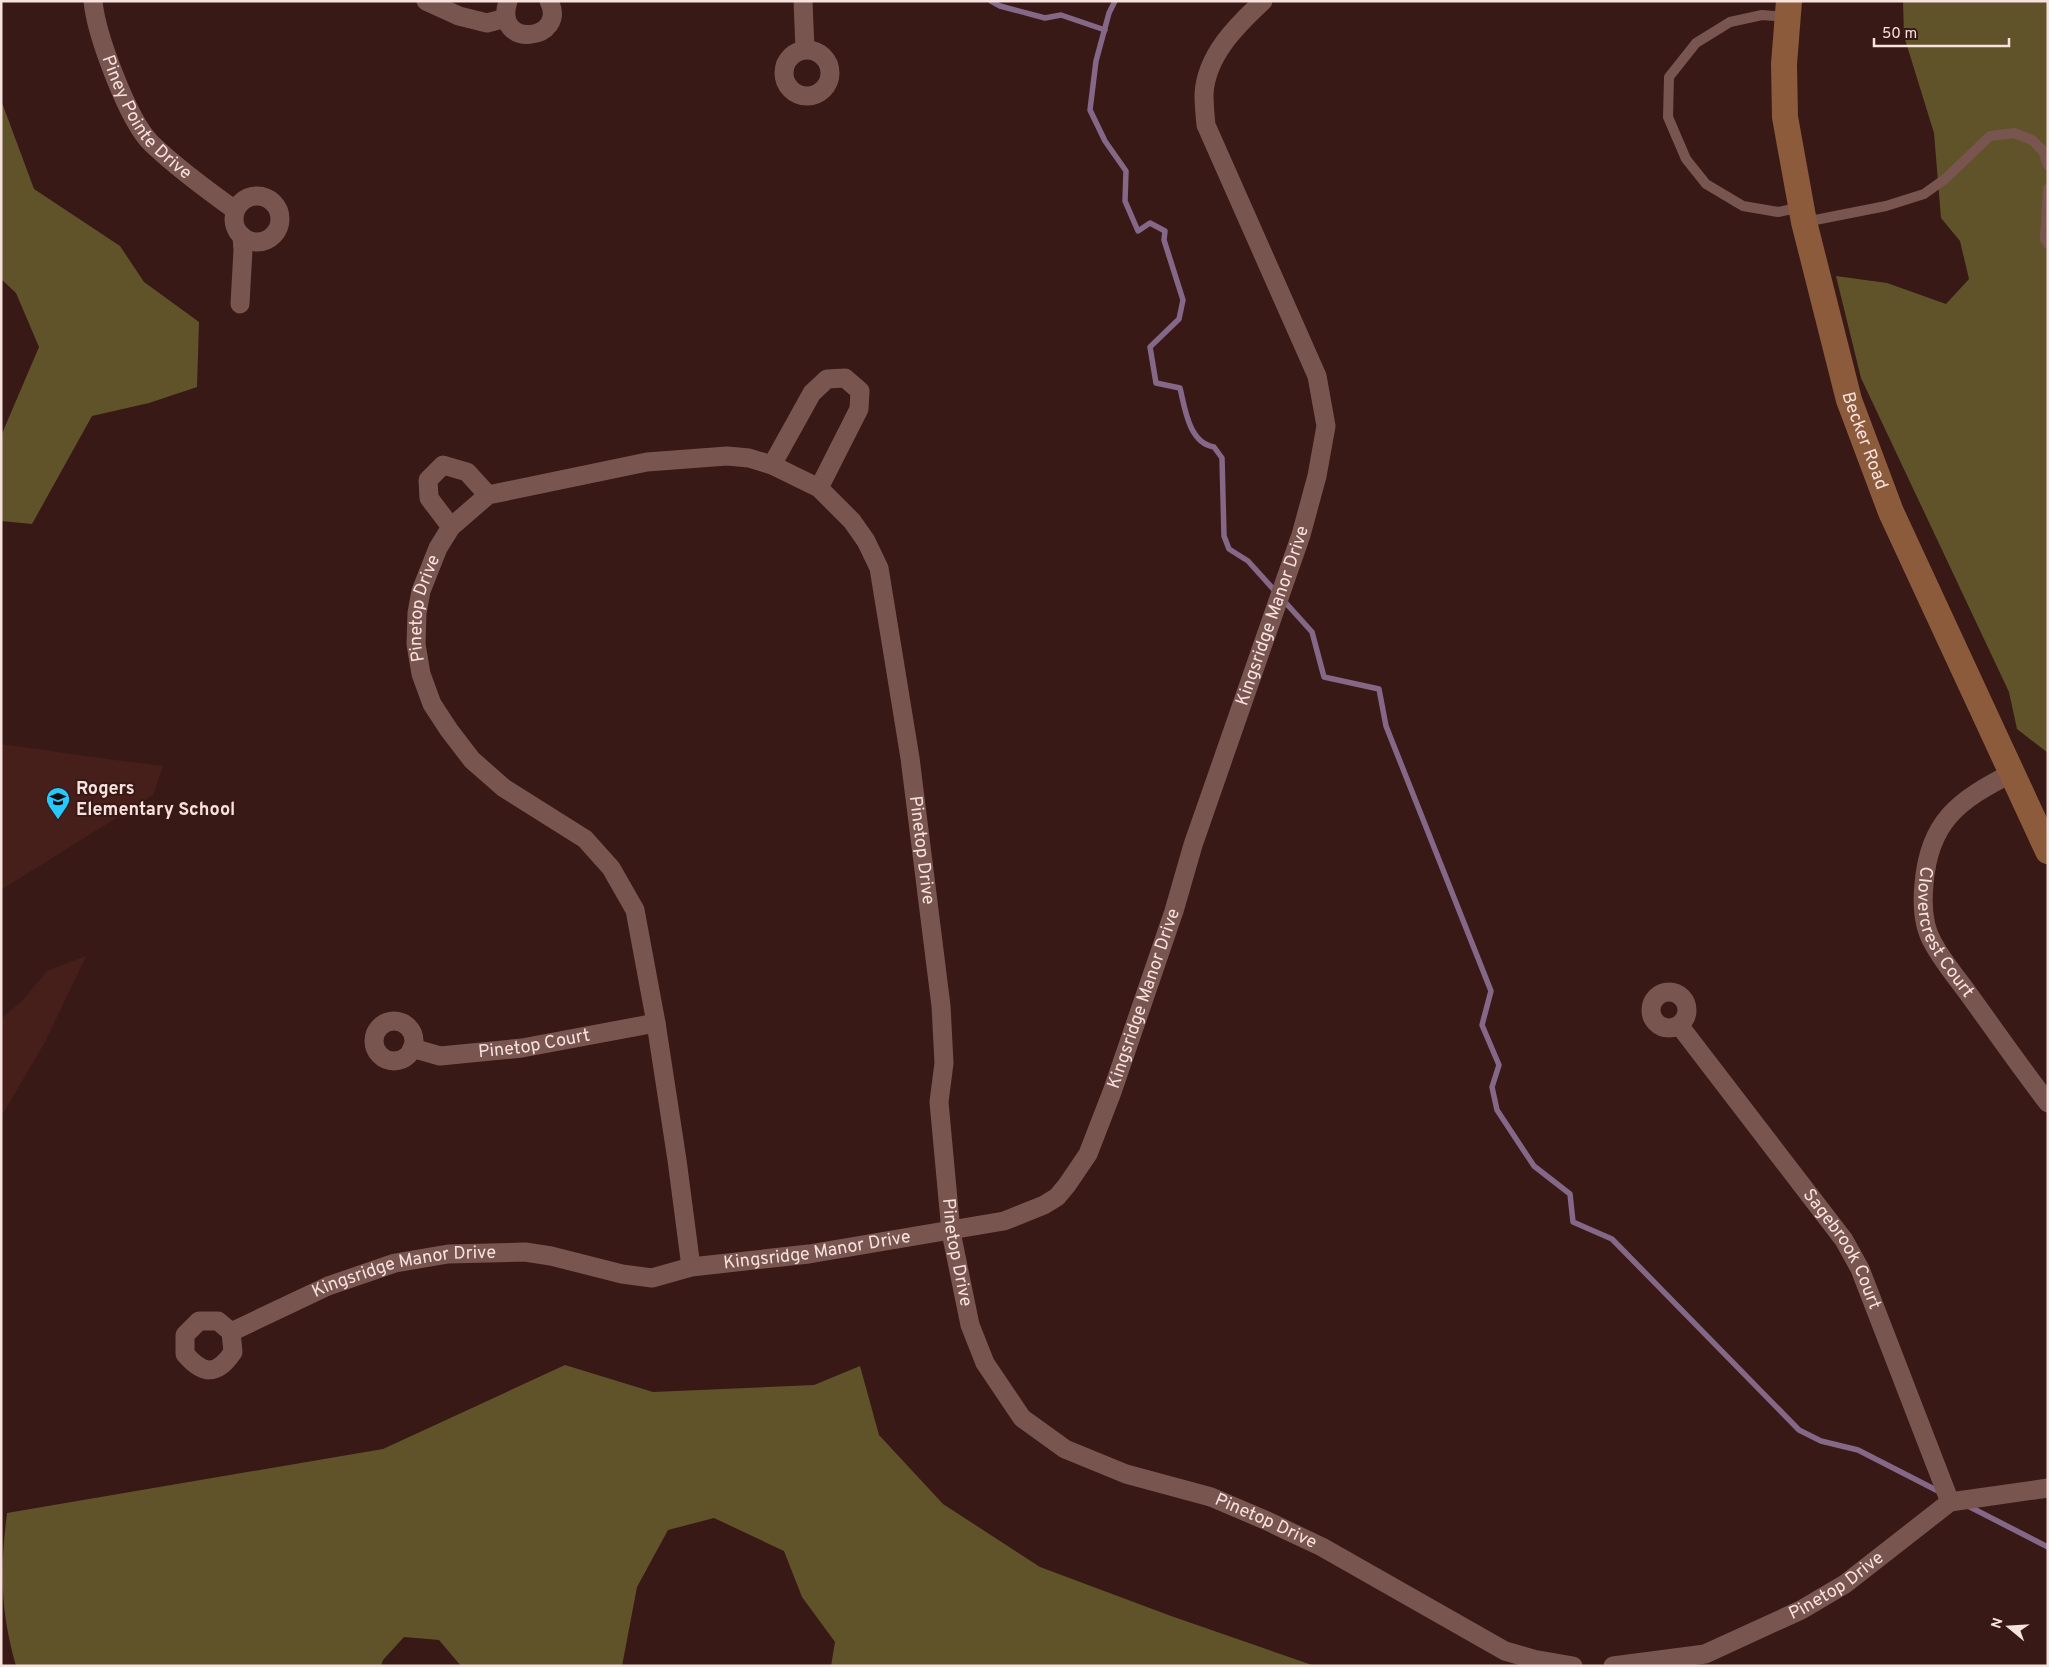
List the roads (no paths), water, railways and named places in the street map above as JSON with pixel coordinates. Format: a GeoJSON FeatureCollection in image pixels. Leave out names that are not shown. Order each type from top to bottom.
{"type":"FeatureCollection","features":[{"type":"Feature","properties":{"kind":"street","name":"Piney Pointe Drive"},"geometry":{"type":"LineString","coordinates":[[93,1],[94,17],[108,60],[133,116],[150,143],[235,210]]}},
{"type":"Feature","properties":{"kind":"street"},"geometry":{"type":"LineString","coordinates":[[426,1],[459,16],[487,23],[507,10],[513,30],[520,34],[535,35],[542,32],[551,20],[552,12],[549,1]]}},
{"type":"Feature","properties":{"kind":"street"},"geometry":{"type":"LineString","coordinates":[[803,1],[805,49]]}},
{"type":"Feature","properties":{"kind":"street","name":"Kingsridge Manor Drive"},"geometry":{"type":"LineString","coordinates":[[231,1332],[268,1313],[360,1274],[395,1263],[448,1254],[526,1252],[551,1256],[622,1274],[652,1278],[691,1267],[809,1254],[951,1232],[1004,1221],[1044,1205],[1057,1197],[1067,1185],[1088,1154],[1112,1092],[1174,911],[1194,845],[1301,535],[1315,485],[1326,426],[1317,376],[1206,126],[1204,92],[1214,57],[1241,21],[1263,1]]}},
{"type":"Feature","properties":{"kind":"street","name":"Becker Road"},"geometry":{"type":"LineString","coordinates":[[1788,9],[1784,64],[1785,116],[1802,214],[1849,400],[1891,512],[2048,851]]}},
{"type":"Feature","properties":{"kind":"street"},"geometry":{"type":"LineString","coordinates":[[240,304],[243,250],[242,236],[234,223],[235,210],[241,201],[256,195],[270,199],[279,211],[279,226],[270,238],[256,242],[242,236]]}},
{"type":"Feature","properties":{"kind":"street"},"geometry":{"type":"LineString","coordinates":[[772,465],[812,392],[827,379],[845,378],[860,391],[859,409],[819,488]]}},
{"type":"Feature","properties":{"kind":"street","name":"Pinetop Drive"},"geometry":{"type":"LineString","coordinates":[[691,1267],[656,1023],[635,910],[611,868],[585,839],[504,788],[472,760],[432,704],[421,674],[416,644],[416,613],[428,570],[450,526],[488,495],[647,462],[727,456],[749,458],[772,465],[819,488],[852,522],[866,542],[879,568],[910,758],[942,1006],[944,1063],[939,1102],[951,1232],[970,1325],[985,1363],[1022,1418],[1066,1448],[1126,1474],[1211,1497],[1322,1547],[1505,1651],[1532,1659],[1573,1666]]}},
{"type":"Feature","properties":{"kind":"street"},"geometry":{"type":"LineString","coordinates":[[450,526],[429,498],[428,480],[443,465],[467,472],[488,495]]}},
{"type":"Feature","properties":{"kind":"street","name":"Clovercrest Court"},"geometry":{"type":"LineString","coordinates":[[2012,773],[1978,790],[1960,804],[1940,826],[1931,846],[1925,871],[1922,902],[1933,943],[2048,1103]]}},
{"type":"Feature","properties":{"kind":"street","name":"Pinetop Court"},"geometry":{"type":"LineString","coordinates":[[412,1048],[440,1056],[522,1048],[656,1023]]}},
{"type":"Feature","properties":{"kind":"street","name":"Sagebrook Court"},"geometry":{"type":"LineString","coordinates":[[1679,1025],[1844,1240],[1860,1269],[1951,1501]]}},
{"type":"Feature","properties":{"kind":"street"},"geometry":{"type":"LineString","coordinates":[[1951,1501],[2048,1488]]}},
{"type":"Feature","properties":{"kind":"street","name":"Pinetop Drive"},"geometry":{"type":"LineString","coordinates":[[1613,1666],[1708,1660],[1845,1584],[1951,1501]]}},
{"type":"Feature","properties":{"kind":"lane"},"geometry":{"type":"LineString","coordinates":[[1788,9],[1730,22],[1696,43],[1670,77],[1668,117],[1686,158],[1706,184],[1744,206],[1802,214],[1886,206],[1924,194],[1945,179],[1990,136],[2014,133],[2032,140],[2043,151],[2048,165]]}},
{"type":"Feature","properties":{"kind":"lane"},"geometry":{"type":"LineString","coordinates":[[2048,189],[2045,239],[2048,244]]}},
{"type":"Feature","properties":{"kind":"waterway"},"geometry":{"type":"LineString","coordinates":[[991,1],[1000,6],[1045,18],[1061,15],[1105,30]]}},
{"type":"Feature","properties":{"kind":"waterway"},"geometry":{"type":"LineString","coordinates":[[1115,1],[1109,13],[1096,61],[1090,110],[1105,141],[1126,171],[1125,201],[1138,231],[1150,223],[1165,231],[1164,240],[1183,300],[1179,319],[1150,347],[1156,383],[1180,388],[1186,415],[1194,432],[1199,439],[1214,447],[1222,458],[1224,536],[1229,549],[1248,561],[1312,632],[1324,677],[1379,689],[1386,726],[1491,991],[1482,1025],[1499,1065],[1492,1087],[1497,1110],[1534,1166],[1570,1194],[1573,1222],[1612,1239],[1799,1430],[1821,1441],[1858,1450],[1940,1492]]}},
{"type":"Feature","properties":{"kind":"waterway"},"geometry":{"type":"LineString","coordinates":[[1966,1505],[2048,1547]]}},
{"type":"Feature","properties":{"kind":"place","name":"Rogers Elementary School"},"geometry":{"type":"Point","coordinates":[58,820]}}]}
